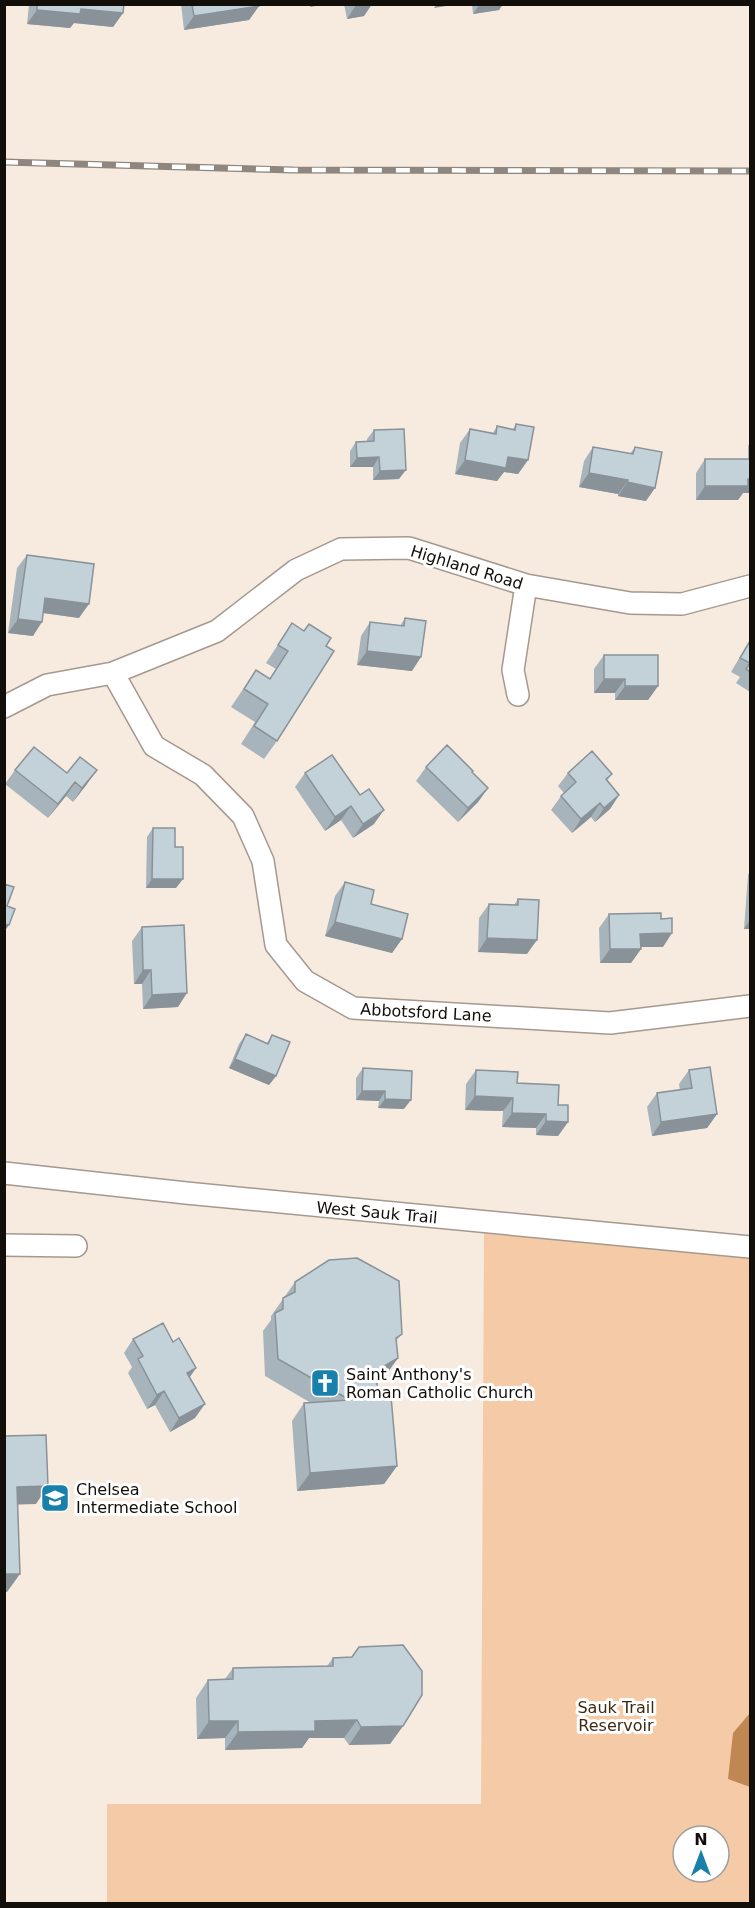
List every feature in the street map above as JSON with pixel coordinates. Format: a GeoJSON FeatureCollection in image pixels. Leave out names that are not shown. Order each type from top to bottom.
{"type":"FeatureCollection","features":[{"type":"Feature","properties":{"kind":"street","name":"Highland Road"},"geometry":{"type":"LineString","coordinates":[[4,707],[47,685],[113,673],[217,631],[296,570],[341,549],[409,548],[526,585],[630,603],[682,604],[750,586]]}},
{"type":"Feature","properties":{"kind":"street"},"geometry":{"type":"LineString","coordinates":[[518,695],[513,670],[526,585]]}},
{"type":"Feature","properties":{"kind":"street","name":"Abbotsford Lane"},"geometry":{"type":"LineString","coordinates":[[113,673],[154,746],[203,775],[243,816],[262,861],[276,945],[305,981],[353,1008],[610,1023],[750,1006]]}},
{"type":"Feature","properties":{"kind":"street","name":"West Sauk Trail"},"geometry":{"type":"LineString","coordinates":[[4,1173],[186,1193],[750,1247]]}},
{"type":"Feature","properties":{"kind":"street"},"geometry":{"type":"LineString","coordinates":[[4,1245],[76,1246]]}},
{"type":"Feature","properties":{"kind":"green space","name":"Sauk Trail Reservoir"},"geometry":{"type":"Polygon","coordinates":[[[484,1233],[750,1258],[750,1903],[107,1903],[107,1804],[481,1804],[484,1233]]]}},
{"type":"Feature","properties":{"kind":"shaded area"},"geometry":{"type":"Polygon","coordinates":[[[750,1713],[750,1787],[728,1779],[733,1733],[750,1713]]]}},
{"type":"Feature","properties":{"kind":"building"},"geometry":{"type":"Polygon","coordinates":[[[37,4],[124,4],[123,13],[81,9],[80,14],[37,10],[37,4]]]}},
{"type":"Feature","properties":{"kind":"building"},"geometry":{"type":"Polygon","coordinates":[[[192,4],[259,4],[259,6],[194,16],[192,4]]]}},
{"type":"Feature","properties":{"kind":"building"},"geometry":{"type":"Polygon","coordinates":[[[516,424],[534,427],[528,460],[508,457],[506,468],[465,460],[470,429],[496,434],[497,426],[515,430],[516,424]]]}},
{"type":"Feature","properties":{"kind":"building"},"geometry":{"type":"Polygon","coordinates":[[[404,429],[406,470],[380,471],[379,457],[357,458],[356,442],[374,441],[374,430],[404,429]]]}},
{"type":"Feature","properties":{"kind":"building"},"geometry":{"type":"Polygon","coordinates":[[[593,447],[633,454],[635,447],[662,452],[655,488],[627,482],[628,480],[589,473],[593,447]]]}},
{"type":"Feature","properties":{"kind":"building"},"geometry":{"type":"Polygon","coordinates":[[[705,459],[750,459],[748,486],[705,486],[705,459]]]}},
{"type":"Feature","properties":{"kind":"building"},"geometry":{"type":"Polygon","coordinates":[[[27,555],[94,564],[89,604],[45,598],[42,622],[18,619],[27,555]]]}},
{"type":"Feature","properties":{"kind":"building"},"geometry":{"type":"Polygon","coordinates":[[[405,618],[426,621],[421,657],[367,651],[370,622],[404,626],[405,618]]]}},
{"type":"Feature","properties":{"kind":"building"},"geometry":{"type":"Polygon","coordinates":[[[292,623],[304,631],[309,624],[331,638],[326,646],[334,651],[277,741],[254,726],[268,704],[244,689],[256,670],[270,679],[288,651],[278,645],[292,623]]]}},
{"type":"Feature","properties":{"kind":"building"},"geometry":{"type":"Polygon","coordinates":[[[750,641],[750,663],[740,658],[750,641]]]}},
{"type":"Feature","properties":{"kind":"building"},"geometry":{"type":"Polygon","coordinates":[[[604,655],[658,655],[658,686],[625,686],[625,679],[604,679],[604,655]]]}},
{"type":"Feature","properties":{"kind":"building"},"geometry":{"type":"Polygon","coordinates":[[[447,745],[488,788],[468,808],[426,767],[447,745]]]}},
{"type":"Feature","properties":{"kind":"building"},"geometry":{"type":"Polygon","coordinates":[[[34,747],[67,773],[80,757],[97,770],[82,788],[75,782],[58,804],[15,770],[34,747]]]}},
{"type":"Feature","properties":{"kind":"building"},"geometry":{"type":"Polygon","coordinates":[[[592,751],[612,774],[606,779],[619,795],[604,808],[600,803],[581,819],[561,796],[576,782],[568,773],[592,751]]]}},
{"type":"Feature","properties":{"kind":"building"},"geometry":{"type":"Polygon","coordinates":[[[332,755],[360,795],[369,789],[384,810],[363,824],[351,806],[335,817],[305,773],[332,755]]]}},
{"type":"Feature","properties":{"kind":"building"},"geometry":{"type":"Polygon","coordinates":[[[153,828],[175,828],[175,847],[183,847],[183,879],[152,879],[153,828]]]}},
{"type":"Feature","properties":{"kind":"building"},"geometry":{"type":"Polygon","coordinates":[[[345,882],[374,890],[371,904],[408,914],[402,939],[335,922],[345,882]]]}},
{"type":"Feature","properties":{"kind":"building"},"geometry":{"type":"Polygon","coordinates":[[[4,884],[14,887],[7,906],[15,909],[9,925],[4,924],[4,884]]]}},
{"type":"Feature","properties":{"kind":"building"},"geometry":{"type":"Polygon","coordinates":[[[518,899],[539,900],[537,940],[487,938],[489,904],[518,905],[518,899]]]}},
{"type":"Feature","properties":{"kind":"building"},"geometry":{"type":"Polygon","coordinates":[[[661,913],[661,919],[672,918],[672,933],[640,934],[641,949],[610,949],[609,914],[661,913]]]}},
{"type":"Feature","properties":{"kind":"building"},"geometry":{"type":"Polygon","coordinates":[[[184,925],[187,993],[152,995],[151,970],[143,970],[142,927],[184,925]]]}},
{"type":"Feature","properties":{"kind":"building"},"geometry":{"type":"Polygon","coordinates":[[[246,1034],[268,1044],[272,1035],[290,1042],[276,1076],[235,1059],[246,1034]]]}},
{"type":"Feature","properties":{"kind":"building"},"geometry":{"type":"Polygon","coordinates":[[[710,1067],[717,1114],[661,1122],[657,1093],[692,1088],[689,1070],[710,1067]]]}},
{"type":"Feature","properties":{"kind":"building"},"geometry":{"type":"Polygon","coordinates":[[[363,1068],[412,1071],[411,1100],[385,1099],[385,1091],[362,1091],[363,1068]]]}},
{"type":"Feature","properties":{"kind":"building"},"geometry":{"type":"Polygon","coordinates":[[[476,1070],[518,1072],[517,1083],[559,1085],[558,1105],[568,1105],[568,1122],[546,1121],[546,1114],[512,1113],[513,1098],[475,1096],[476,1070]]]}},
{"type":"Feature","properties":{"kind":"building","name":"Saint Anthony's Roman Catholic Church"},"geometry":{"type":"Polygon","coordinates":[[[357,1258],[399,1281],[402,1334],[396,1338],[398,1358],[376,1371],[378,1397],[391,1396],[397,1466],[310,1473],[304,1403],[350,1400],[278,1359],[275,1313],[283,1309],[283,1298],[295,1292],[295,1282],[329,1260],[357,1258]]]}},
{"type":"Feature","properties":{"kind":"building"},"geometry":{"type":"Polygon","coordinates":[[[163,1323],[173,1342],[179,1338],[196,1368],[187,1373],[205,1404],[179,1418],[164,1391],[157,1395],[138,1359],[143,1356],[133,1339],[163,1323]]]}},
{"type":"Feature","properties":{"kind":"building"},"geometry":{"type":"Polygon","coordinates":[[[46,1435],[48,1486],[17,1487],[20,1574],[4,1574],[4,1436],[46,1435]]]}},
{"type":"Feature","properties":{"kind":"building"},"geometry":{"type":"Polygon","coordinates":[[[403,1645],[422,1671],[422,1695],[403,1726],[361,1727],[357,1720],[315,1721],[315,1731],[238,1732],[238,1721],[209,1721],[208,1680],[233,1679],[233,1668],[333,1666],[333,1658],[352,1657],[359,1647],[403,1645]]]}},
{"type":"Feature","properties":{"kind":"railway"},"geometry":{"type":"LineString","coordinates":[[4,162],[293,170],[750,171]]}},
{"type":"Feature","properties":{"kind":"place","name":"Saint Anthony's Roman Catholic Church"},"geometry":{"type":"Point","coordinates":[325,1383]}},
{"type":"Feature","properties":{"kind":"place","name":"Chelsea Intermediate School"},"geometry":{"type":"Point","coordinates":[55,1498]}}]}
